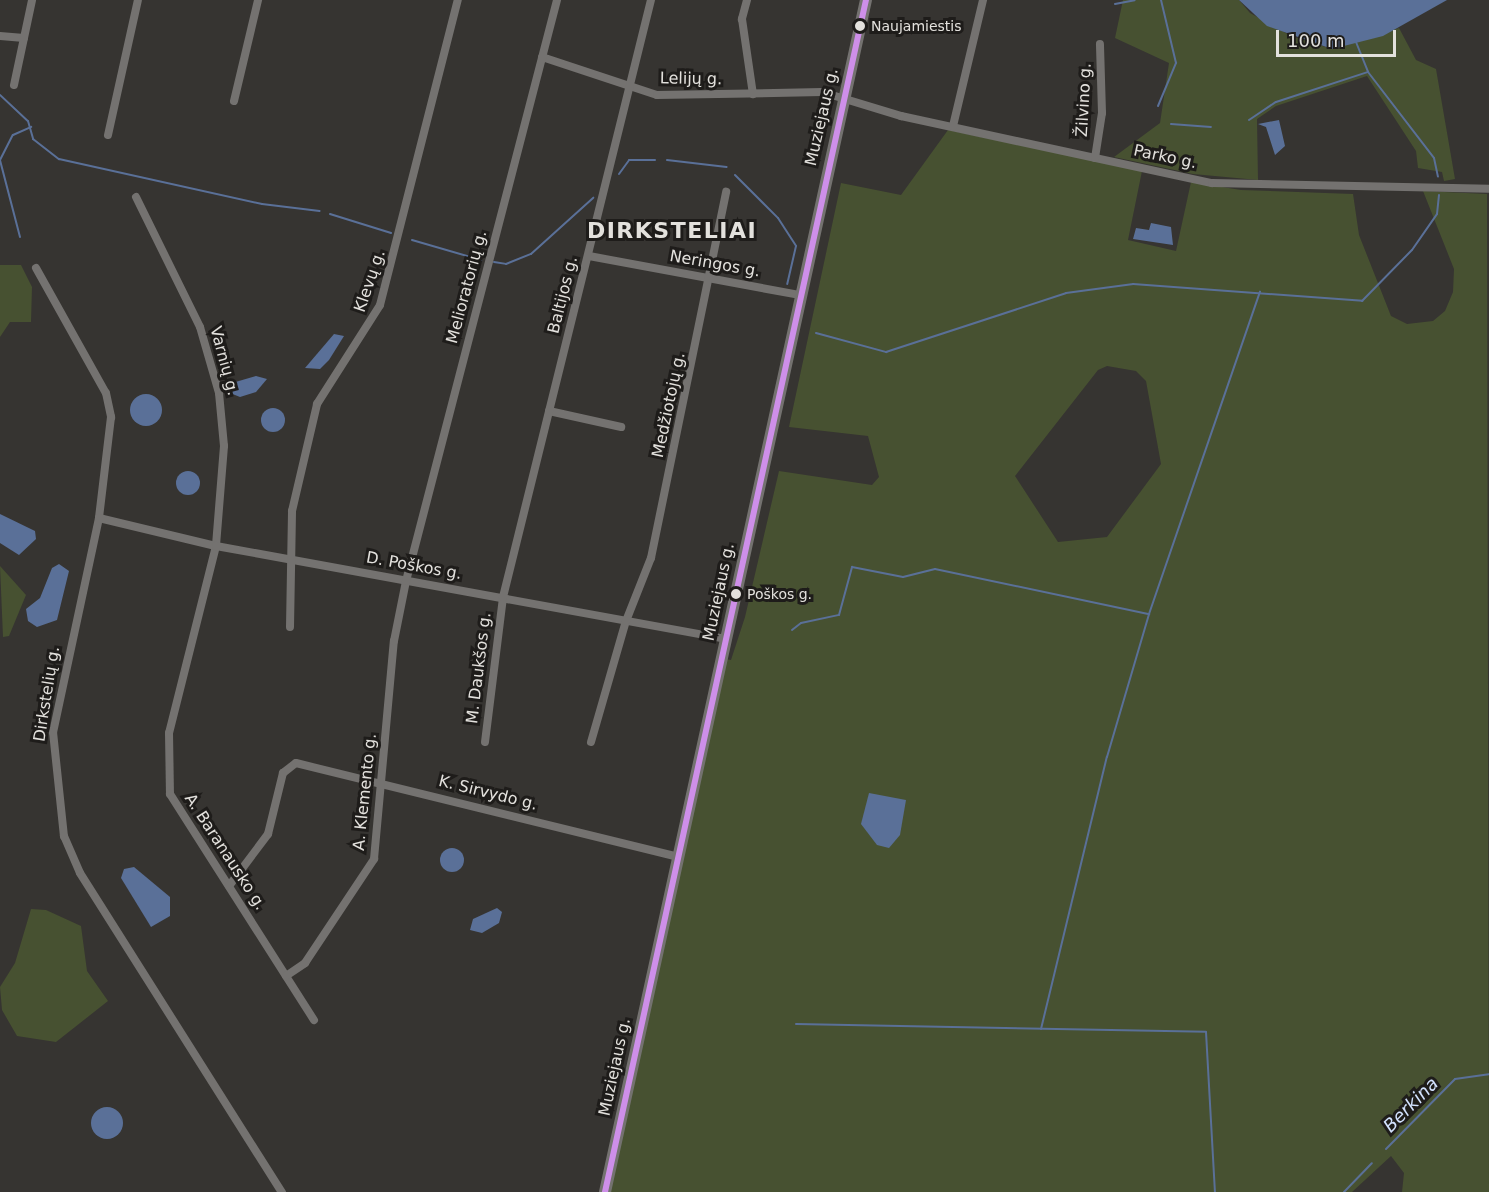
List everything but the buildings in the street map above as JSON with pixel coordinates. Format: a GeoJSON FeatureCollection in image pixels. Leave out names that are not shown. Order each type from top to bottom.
{"type":"FeatureCollection","features":[{"type":"Feature","properties":{"kind":"main road","name":"Muziejaus g."},"geometry":{"type":"LineString","coordinates":[[605,1192],[842,100],[866,0]]}},
{"type":"Feature","properties":{"kind":"street"},"geometry":{"type":"LineString","coordinates":[[14,85],[32,0]]}},
{"type":"Feature","properties":{"kind":"street"},"geometry":{"type":"LineString","coordinates":[[108,135],[138,0]]}},
{"type":"Feature","properties":{"kind":"street"},"geometry":{"type":"LineString","coordinates":[[234,101],[258,0]]}},
{"type":"Feature","properties":{"kind":"street","name":"Klevų g."},"geometry":{"type":"LineString","coordinates":[[290,627],[293,559],[292,511],[317,404],[380,305],[458,0]]}},
{"type":"Feature","properties":{"kind":"street","name":"Melioratorių g."},"geometry":{"type":"LineString","coordinates":[[406,580],[557,0]]}},
{"type":"Feature","properties":{"kind":"street","name":"Baltijos g."},"geometry":{"type":"LineString","coordinates":[[503,597],[651,0]]}},
{"type":"Feature","properties":{"kind":"street"},"geometry":{"type":"LineString","coordinates":[[747,0],[742,19],[753,94]]}},
{"type":"Feature","properties":{"kind":"street"},"geometry":{"type":"LineString","coordinates":[[953,126],[983,0]]}},
{"type":"Feature","properties":{"kind":"street"},"geometry":{"type":"LineString","coordinates":[[0,36],[24,38]]}},
{"type":"Feature","properties":{"kind":"street","name":"Žilvino g."},"geometry":{"type":"LineString","coordinates":[[1095,158],[1102,113],[1100,44]]}},
{"type":"Feature","properties":{"kind":"street","name":"Lelijų g."},"geometry":{"type":"LineString","coordinates":[[542,57],[629,86],[679,97],[822,92],[842,100]]}},
{"type":"Feature","properties":{"kind":"street","name":"Parko g."},"geometry":{"type":"LineString","coordinates":[[842,100],[1095,158],[1241,186],[1489,189]]}},
{"type":"Feature","properties":{"kind":"street","name":"Medžiotojų g."},"geometry":{"type":"LineString","coordinates":[[591,742],[626,621],[651,558],[712,279],[726,192]]}},
{"type":"Feature","properties":{"kind":"street","name":"Varnių g."},"geometry":{"type":"LineString","coordinates":[[136,197],[200,327],[219,393],[224,481],[216,546]]}},
{"type":"Feature","properties":{"kind":"street","name":"Neringos g."},"geometry":{"type":"LineString","coordinates":[[589,256],[800,295]]}},
{"type":"Feature","properties":{"kind":"street","name":"Dirkstelių g."},"geometry":{"type":"LineString","coordinates":[[36,268],[106,393],[110,446],[99,518],[53,732],[64,836],[80,873],[282,1192]]}},
{"type":"Feature","properties":{"kind":"street"},"geometry":{"type":"LineString","coordinates":[[549,411],[621,427]]}},
{"type":"Feature","properties":{"kind":"street","name":"D. Poškos g."},"geometry":{"type":"LineString","coordinates":[[99,518],[216,546],[726,639]]}},
{"type":"Feature","properties":{"kind":"street","name":"A. Baranausko g."},"geometry":{"type":"LineString","coordinates":[[216,546],[169,733],[170,794],[182,818],[229,886],[314,1020]]}},
{"type":"Feature","properties":{"kind":"street","name":"A. Klemento g."},"geometry":{"type":"LineString","coordinates":[[286,976],[305,963],[374,859],[384,783],[394,641],[406,580]]}},
{"type":"Feature","properties":{"kind":"street","name":"M. Daukšos g."},"geometry":{"type":"LineString","coordinates":[[485,742],[503,597]]}},
{"type":"Feature","properties":{"kind":"street","name":"K. Sirvydo g."},"geometry":{"type":"LineString","coordinates":[[229,886],[268,834],[290,764],[384,783],[678,858]]}},
{"type":"Feature","properties":{"kind":"green space"},"geometry":{"type":"Polygon","coordinates":[[[1123,0],[1239,0],[1250,13],[1291,36],[1332,49],[1399,28],[1416,60],[1436,69],[1455,179],[1444,181],[1442,172],[1418,168],[1416,151],[1367,76],[1276,106],[1257,119],[1258,180],[1193,174],[1114,157],[1160,123],[1169,63],[1115,38],[1123,0]]]}},
{"type":"Feature","properties":{"kind":"green space"},"geometry":{"type":"Polygon","coordinates":[[[948,130],[1142,171],[1128,240],[1176,251],[1191,182],[1241,190],[1353,194],[1359,235],[1391,316],[1407,324],[1433,321],[1445,311],[1453,292],[1454,269],[1423,191],[1487,194],[1489,1192],[1402,1192],[1404,1173],[1391,1156],[1352,1192],[610,1192],[725,659],[731,660],[745,617],[779,471],[872,485],[879,477],[868,436],[789,427],[841,183],[901,195],[948,130]],[[1107,366],[1098,370],[1015,476],[1058,542],[1107,537],[1161,464],[1146,381],[1136,371],[1107,366]]]}},
{"type":"Feature","properties":{"kind":"green space"},"geometry":{"type":"Polygon","coordinates":[[[0,265],[21,265],[32,287],[31,322],[10,322],[0,337],[0,265]]]}},
{"type":"Feature","properties":{"kind":"green space"},"geometry":{"type":"Polygon","coordinates":[[[0,566],[26,595],[9,636],[3,637],[0,566]]]}},
{"type":"Feature","properties":{"kind":"green space"},"geometry":{"type":"Polygon","coordinates":[[[31,909],[46,910],[81,926],[87,971],[108,1001],[56,1042],[17,1036],[2,1010],[0,987],[15,963],[31,909]]]}},
{"type":"Feature","properties":{"kind":"water"},"geometry":{"type":"Polygon","coordinates":[[[1239,0],[1447,0],[1383,36],[1332,49],[1267,26],[1239,0]]]}},
{"type":"Feature","properties":{"kind":"water"},"geometry":{"type":"Polygon","coordinates":[[[1279,120],[1285,146],[1275,155],[1266,127],[1258,124],[1279,120]]]}},
{"type":"Feature","properties":{"kind":"water"},"geometry":{"type":"Polygon","coordinates":[[[1151,223],[1171,227],[1173,245],[1133,239],[1136,228],[1149,230],[1151,223]]]}},
{"type":"Feature","properties":{"kind":"water"},"geometry":{"type":"Polygon","coordinates":[[[334,334],[344,336],[329,360],[320,369],[305,368],[334,334]]]}},
{"type":"Feature","properties":{"kind":"water"},"geometry":{"type":"Polygon","coordinates":[[[256,376],[267,379],[256,392],[240,397],[230,393],[232,383],[256,376]]]}},
{"type":"Feature","properties":{"kind":"water"},"geometry":{"type":"Polygon","coordinates":[[[146,394],[157,399],[162,410],[157,421],[146,426],[135,421],[130,410],[135,399],[146,394]]]}},
{"type":"Feature","properties":{"kind":"water"},"geometry":{"type":"Polygon","coordinates":[[[273,408],[281,412],[285,420],[281,428],[273,432],[265,428],[261,420],[265,412],[273,408]]]}},
{"type":"Feature","properties":{"kind":"water"},"geometry":{"type":"Polygon","coordinates":[[[188,471],[196,475],[200,483],[196,491],[188,495],[180,491],[176,483],[180,475],[188,471]]]}},
{"type":"Feature","properties":{"kind":"water"},"geometry":{"type":"Polygon","coordinates":[[[0,514],[35,531],[36,539],[19,555],[0,543],[0,514]]]}},
{"type":"Feature","properties":{"kind":"water"},"geometry":{"type":"Polygon","coordinates":[[[59,564],[69,571],[57,620],[37,627],[28,621],[26,609],[40,598],[52,568],[59,564]]]}},
{"type":"Feature","properties":{"kind":"water"},"geometry":{"type":"Polygon","coordinates":[[[869,793],[906,800],[900,835],[889,848],[877,845],[861,824],[869,793]]]}},
{"type":"Feature","properties":{"kind":"water"},"geometry":{"type":"Polygon","coordinates":[[[452,848],[461,851],[464,860],[461,869],[452,872],[443,869],[440,860],[443,851],[452,848]]]}},
{"type":"Feature","properties":{"kind":"water"},"geometry":{"type":"Polygon","coordinates":[[[134,867],[170,897],[170,916],[151,927],[121,878],[124,869],[134,867]]]}},
{"type":"Feature","properties":{"kind":"water"},"geometry":{"type":"Polygon","coordinates":[[[497,908],[502,912],[499,923],[482,933],[470,930],[473,919],[497,908]]]}},
{"type":"Feature","properties":{"kind":"water"},"geometry":{"type":"Polygon","coordinates":[[[107,1107],[119,1111],[123,1123],[119,1135],[107,1139],[95,1135],[91,1123],[95,1111],[107,1107]]]}},
{"type":"Feature","properties":{"kind":"waterway"},"geometry":{"type":"LineString","coordinates":[[1115,4],[1135,0]]}},
{"type":"Feature","properties":{"kind":"waterway"},"geometry":{"type":"LineString","coordinates":[[1158,106],[1176,63],[1161,0]]}},
{"type":"Feature","properties":{"kind":"waterway"},"geometry":{"type":"LineString","coordinates":[[1356,42],[1368,72],[1434,158],[1438,177]]}},
{"type":"Feature","properties":{"kind":"waterway"},"geometry":{"type":"LineString","coordinates":[[1249,120],[1276,102],[1368,72]]}},
{"type":"Feature","properties":{"kind":"waterway"},"geometry":{"type":"LineString","coordinates":[[0,95],[28,121],[33,139],[59,159],[262,204],[320,211]]}},
{"type":"Feature","properties":{"kind":"waterway"},"geometry":{"type":"LineString","coordinates":[[1171,124],[1211,127]]}},
{"type":"Feature","properties":{"kind":"waterway"},"geometry":{"type":"LineString","coordinates":[[20,237],[0,160],[13,135],[31,127]]}},
{"type":"Feature","properties":{"kind":"waterway"},"geometry":{"type":"LineString","coordinates":[[619,174],[629,160],[655,160]]}},
{"type":"Feature","properties":{"kind":"waterway"},"geometry":{"type":"LineString","coordinates":[[667,160],[727,167]]}},
{"type":"Feature","properties":{"kind":"waterway"},"geometry":{"type":"LineString","coordinates":[[735,175],[778,218],[796,246],[787,284]]}},
{"type":"Feature","properties":{"kind":"waterway"},"geometry":{"type":"LineString","coordinates":[[816,333],[886,352],[1066,293],[1133,284],[1362,301],[1412,250],[1437,214],[1439,195]]}},
{"type":"Feature","properties":{"kind":"waterway"},"geometry":{"type":"LineString","coordinates":[[494,262],[506,264],[531,254],[593,198]]}},
{"type":"Feature","properties":{"kind":"waterway"},"geometry":{"type":"LineString","coordinates":[[330,214],[391,233]]}},
{"type":"Feature","properties":{"kind":"waterway"},"geometry":{"type":"LineString","coordinates":[[412,240],[481,260]]}},
{"type":"Feature","properties":{"kind":"waterway"},"geometry":{"type":"LineString","coordinates":[[792,630],[801,623],[839,615],[852,567],[903,577],[935,569],[1149,614],[1260,292]]}},
{"type":"Feature","properties":{"kind":"waterway"},"geometry":{"type":"LineString","coordinates":[[1041,1029],[1107,757],[1149,614]]}},
{"type":"Feature","properties":{"kind":"waterway"},"geometry":{"type":"LineString","coordinates":[[796,1024],[1206,1032],[1215,1192]]}},
{"type":"Feature","properties":{"kind":"waterway","name":"Berkina"},"geometry":{"type":"LineString","coordinates":[[1386,1149],[1455,1079],[1489,1074]]}},
{"type":"Feature","properties":{"kind":"waterway","name":"Berkina"},"geometry":{"type":"LineString","coordinates":[[1344,1192],[1372,1163]]}},
{"type":"Feature","properties":{"kind":"transit line"},"geometry":{"type":"LineString","coordinates":[[605,1192],[866,0]]}},
{"type":"Feature","properties":{"kind":"place","name":"Naujamiestis"},"geometry":{"type":"Point","coordinates":[860,26]}},
{"type":"Feature","properties":{"kind":"place","name":"Poškos g."},"geometry":{"type":"Point","coordinates":[736,594]}},
{"type":"Feature","properties":{"kind":"district","name":"DIRKSTELIAI"},"geometry":{"type":"Point","coordinates":[672,231]}}]}
